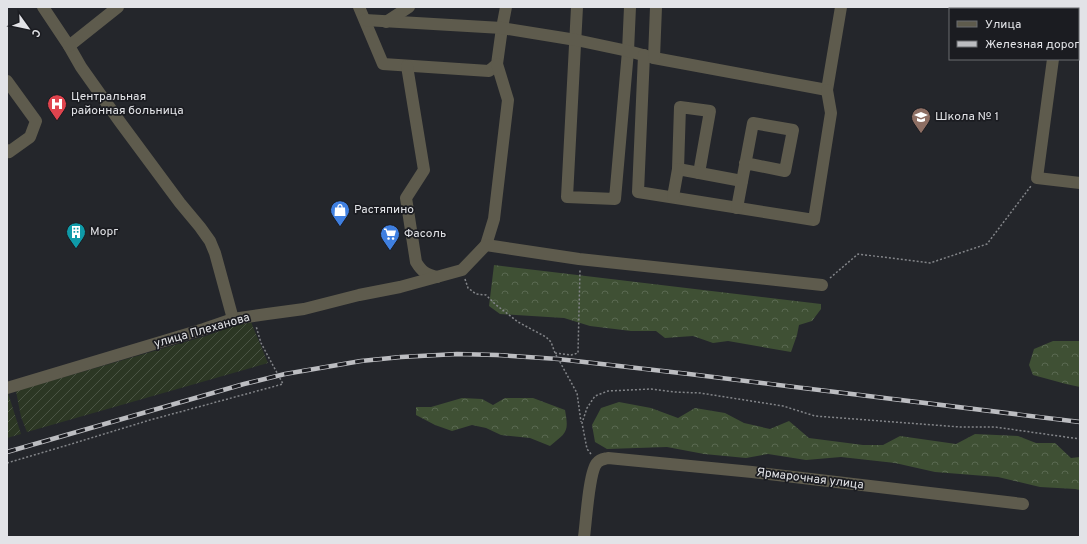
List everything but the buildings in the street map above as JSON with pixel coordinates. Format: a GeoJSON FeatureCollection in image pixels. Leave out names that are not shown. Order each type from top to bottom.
{"type":"FeatureCollection","features":[{"type":"Feature","properties":{"kind":"street"},"geometry":{"type":"LineString","coordinates":[[43,7],[81,67],[120,122],[210,241],[215,253],[234,320]]}},
{"type":"Feature","properties":{"kind":"street"},"geometry":{"type":"LineString","coordinates":[[69,46],[118,7]]}},
{"type":"Feature","properties":{"kind":"street"},"geometry":{"type":"LineString","coordinates":[[359,7],[383,64],[488,70],[497,64]]}},
{"type":"Feature","properties":{"kind":"street"},"geometry":{"type":"LineString","coordinates":[[386,22],[409,7]]}},
{"type":"Feature","properties":{"kind":"street"},"geometry":{"type":"LineString","coordinates":[[462,270],[486,245],[494,219],[508,100],[497,64],[506,7]]}},
{"type":"Feature","properties":{"kind":"street"},"geometry":{"type":"LineString","coordinates":[[577,7],[568,197],[615,200],[628,51],[630,7]]}},
{"type":"Feature","properties":{"kind":"street"},"geometry":{"type":"LineString","coordinates":[[656,7],[649,56],[638,192],[814,220],[832,113],[827,90],[841,7]]}},
{"type":"Feature","properties":{"kind":"street"},"geometry":{"type":"LineString","coordinates":[[365,20],[502,28],[576,40],[649,56],[827,90]]}},
{"type":"Feature","properties":{"kind":"street"},"geometry":{"type":"LineString","coordinates":[[1052,60],[1037,178],[1080,183]]}},
{"type":"Feature","properties":{"kind":"street"},"geometry":{"type":"LineString","coordinates":[[407,66],[424,170],[406,198],[416,262],[420,270],[437,277]]}},
{"type":"Feature","properties":{"kind":"street"},"geometry":{"type":"LineString","coordinates":[[7,81],[36,121],[30,137],[9,152],[7,150]]}},
{"type":"Feature","properties":{"kind":"street"},"geometry":{"type":"LineString","coordinates":[[673,197],[678,169],[680,107],[710,111],[699,173]]}},
{"type":"Feature","properties":{"kind":"street"},"geometry":{"type":"LineString","coordinates":[[737,208],[745,163],[753,123],[793,130],[785,171],[745,163]]}},
{"type":"Feature","properties":{"kind":"street"},"geometry":{"type":"LineString","coordinates":[[678,169],[742,181]]}},
{"type":"Feature","properties":{"kind":"street"},"geometry":{"type":"LineString","coordinates":[[486,245],[579,259],[822,286]]}},
{"type":"Feature","properties":{"kind":"street"},"geometry":{"type":"LineString","coordinates":[[400,287],[410,276],[416,262]]}},
{"type":"Feature","properties":{"kind":"street","name":"улица Плеханова"},"geometry":{"type":"LineString","coordinates":[[7,388],[234,320],[304,309],[359,295],[400,287],[462,270]]}},
{"type":"Feature","properties":{"kind":"street","name":"Ярмарочная улица"},"geometry":{"type":"LineString","coordinates":[[597,462],[608,458],[752,472],[1023,504]]}},
{"type":"Feature","properties":{"kind":"street"},"geometry":{"type":"LineString","coordinates":[[584,537],[591,478],[594,466],[597,462]]}},
{"type":"Feature","properties":{"kind":"path"},"geometry":{"type":"LineString","coordinates":[[822,286],[858,254],[930,263],[987,244],[1037,178]]}},
{"type":"Feature","properties":{"kind":"path"},"geometry":{"type":"LineString","coordinates":[[554,353],[571,355],[578,353],[579,259]]}},
{"type":"Feature","properties":{"kind":"path"},"geometry":{"type":"LineString","coordinates":[[462,270],[468,288],[476,294],[486,295],[518,322],[546,337],[551,342],[554,353],[577,393],[587,449],[597,462]]}},
{"type":"Feature","properties":{"kind":"path"},"geometry":{"type":"LineString","coordinates":[[7,463],[150,420],[283,384],[261,343],[253,316]]}},
{"type":"Feature","properties":{"kind":"path"},"geometry":{"type":"LineString","coordinates":[[582,423],[587,408],[595,396],[608,391],[650,389],[700,393],[783,406],[815,416],[960,428],[995,427],[1080,438]]}},
{"type":"Feature","properties":{"kind":"green space"},"geometry":{"type":"Polygon","coordinates":[[[494,265],[821,304],[821,309],[812,321],[799,325],[791,352],[728,341],[713,343],[693,336],[665,338],[656,331],[631,331],[590,326],[564,318],[500,314],[489,306],[494,265]]]}},
{"type":"Feature","properties":{"kind":"green space"},"geometry":{"type":"Polygon","coordinates":[[[251,322],[268,363],[27,432],[21,417],[16,391],[251,322]]]}},
{"type":"Feature","properties":{"kind":"green space"},"geometry":{"type":"Polygon","coordinates":[[[1053,341],[1080,341],[1080,387],[1033,375],[1029,365],[1034,349],[1053,341]]]}},
{"type":"Feature","properties":{"kind":"green space"},"geometry":{"type":"Polygon","coordinates":[[[7,393],[21,434],[7,438],[7,393]]]}},
{"type":"Feature","properties":{"kind":"green space"},"geometry":{"type":"Polygon","coordinates":[[[462,398],[482,399],[493,405],[505,398],[533,398],[565,410],[567,423],[565,431],[560,438],[550,446],[530,438],[501,435],[486,428],[472,425],[452,431],[435,425],[416,415],[416,407],[431,407],[462,398]]]}},
{"type":"Feature","properties":{"kind":"green space"},"geometry":{"type":"Polygon","coordinates":[[[619,402],[651,408],[678,418],[695,408],[725,413],[744,423],[770,429],[789,421],[809,438],[863,445],[883,445],[900,436],[956,444],[975,434],[1018,436],[1036,443],[1055,443],[1071,458],[1080,457],[1080,490],[1040,487],[998,477],[935,472],[895,463],[841,457],[806,460],[768,454],[746,458],[704,454],[667,447],[607,449],[595,442],[592,425],[601,408],[619,402]]]}},
{"type":"Feature","properties":{"kind":"railway"},"geometry":{"type":"LineString","coordinates":[[7,452],[244,384],[285,374],[361,361],[457,354],[558,359],[1080,422]]}},
{"type":"Feature","properties":{"kind":"place","name":"Центральная районная больница"},"geometry":{"type":"Point","coordinates":[57,121]}},
{"type":"Feature","properties":{"kind":"place","name":"Школа № 1"},"geometry":{"type":"Point","coordinates":[921,134]}},
{"type":"Feature","properties":{"kind":"place","name":"Растяпино"},"geometry":{"type":"Point","coordinates":[340,227]}},
{"type":"Feature","properties":{"kind":"place","name":"Морг"},"geometry":{"type":"Point","coordinates":[76,249]}},
{"type":"Feature","properties":{"kind":"place","name":"Фасоль"},"geometry":{"type":"Point","coordinates":[390,251]}}]}
